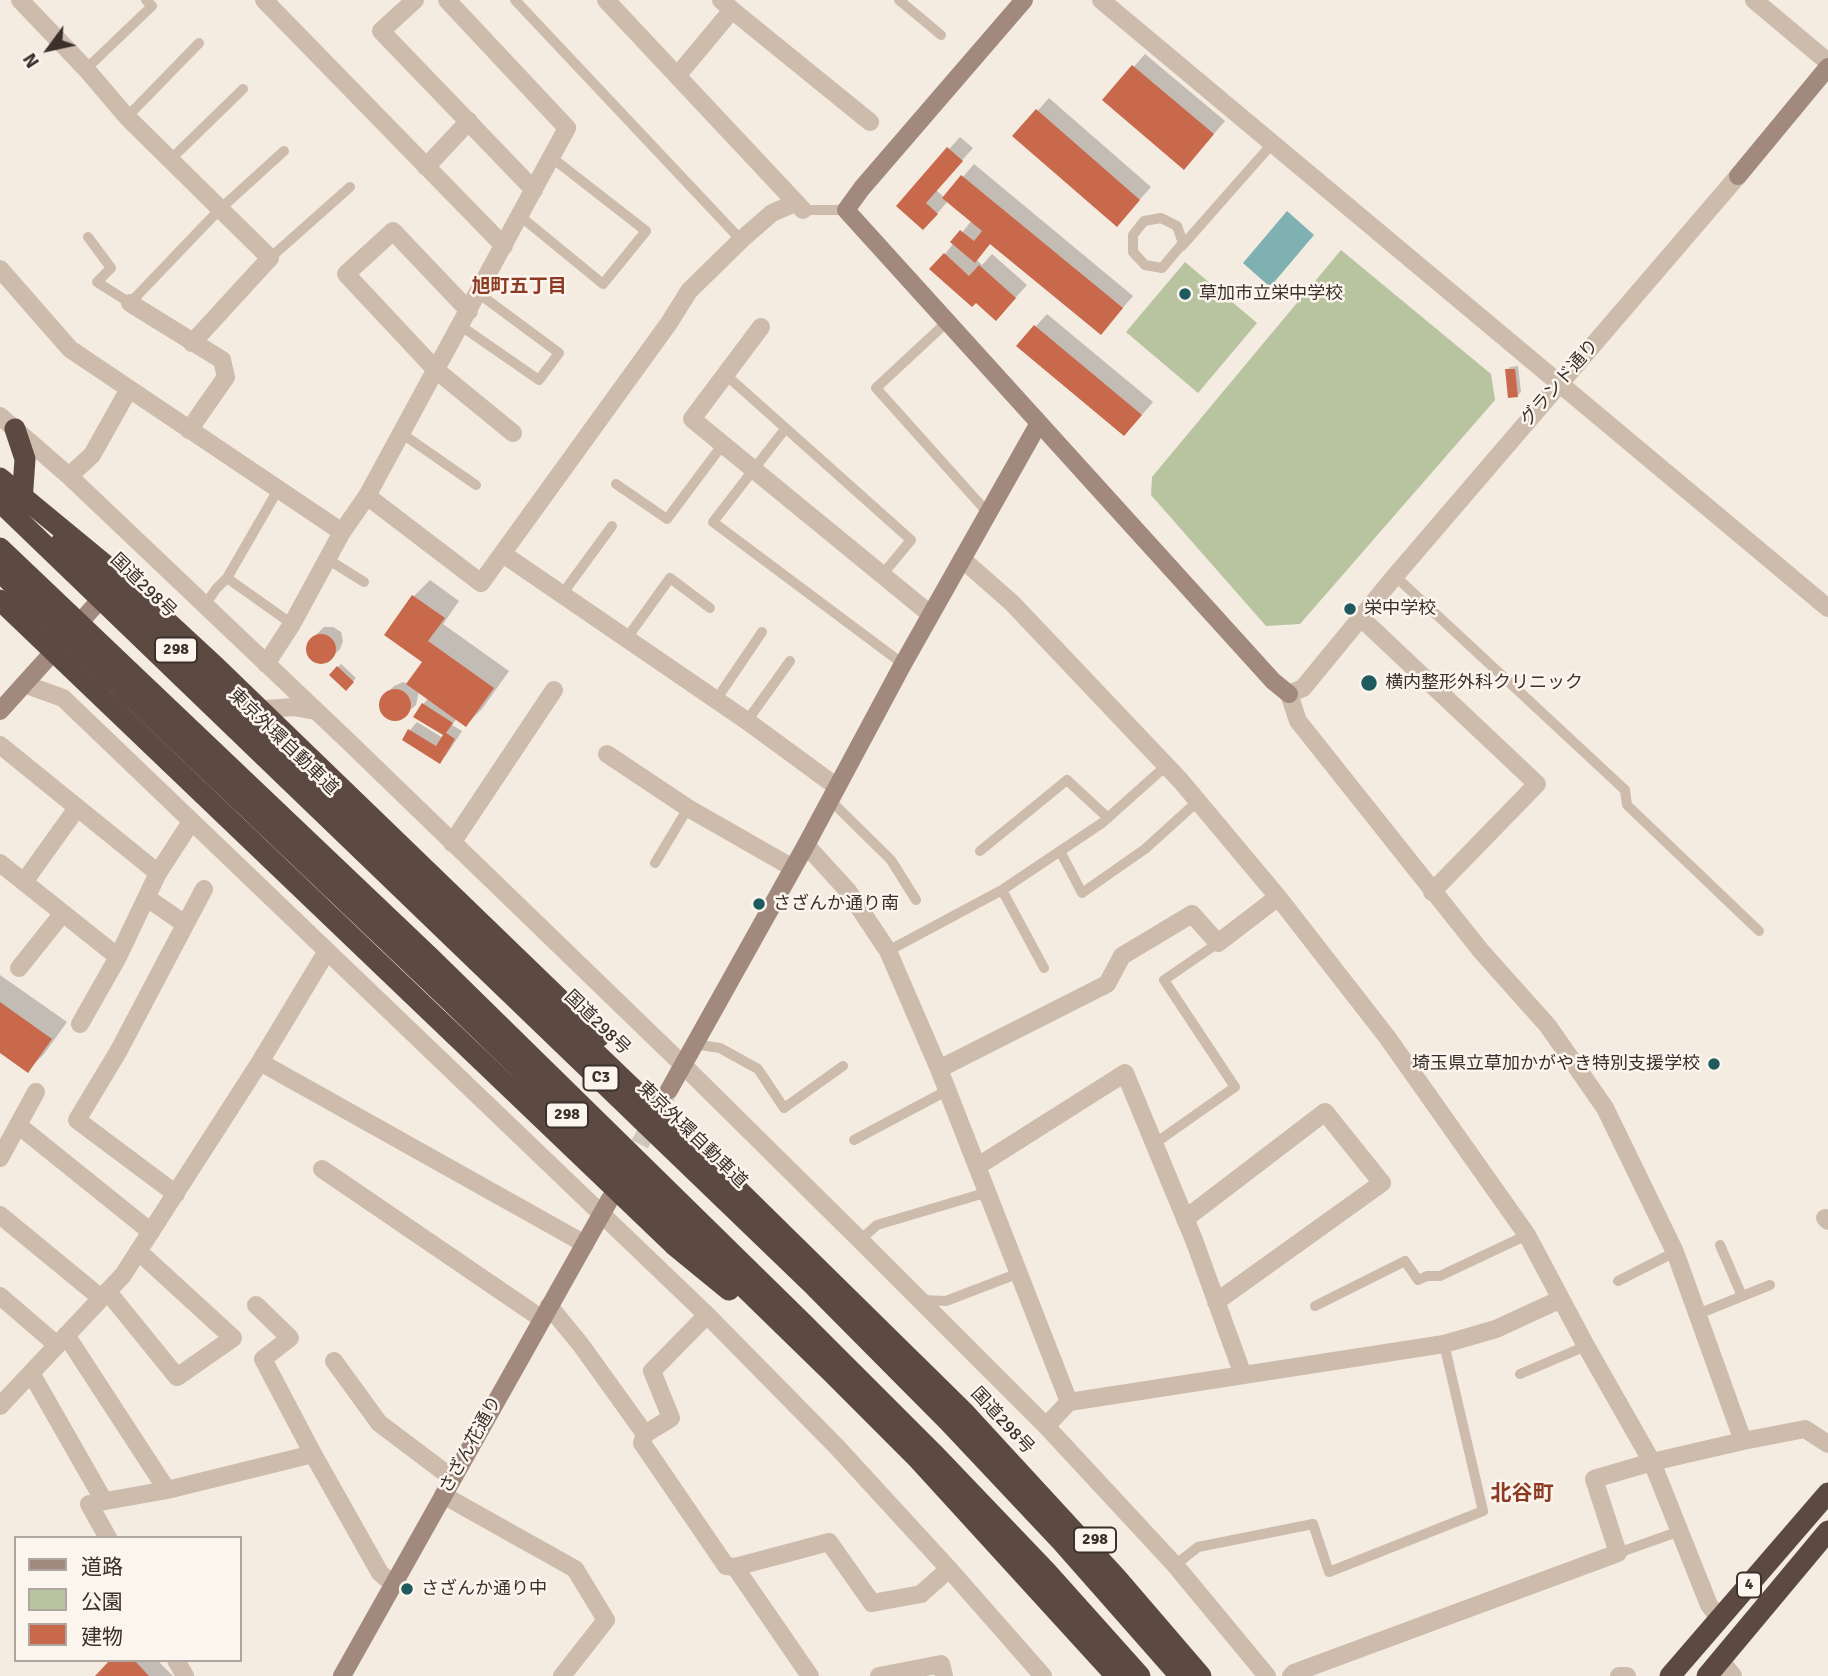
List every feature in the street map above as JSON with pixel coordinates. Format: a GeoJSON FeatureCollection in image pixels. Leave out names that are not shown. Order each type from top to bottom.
{"type":"FeatureCollection","features":[{"type":"Feature","properties":{"kind":"highway"},"geometry":{"type":"LineString","coordinates":[[8,422],[25,459],[22,502]]}},
{"type":"Feature","properties":{"kind":"highway"},"geometry":{"type":"LineString","coordinates":[[0,479],[108,567],[215,666],[599,1037],[720,1172]]}},
{"type":"Feature","properties":{"kind":"highway","name":"国道298号"},"geometry":{"type":"LineString","coordinates":[[0,479],[720,1172],[965,1413],[1116,1577],[1201,1676]]}},
{"type":"Feature","properties":{"kind":"highway","name":"東京外環自動車道"},"geometry":{"type":"LineString","coordinates":[[0,502],[814,1286],[948,1421],[1062,1542],[1180,1676]]}},
{"type":"Feature","properties":{"kind":"highway","name":"C3"},"geometry":{"type":"LineString","coordinates":[[0,548],[431,958],[802,1322],[1037,1561],[1140,1676]]}},
{"type":"Feature","properties":{"kind":"highway","name":"298"},"geometry":{"type":"LineString","coordinates":[[0,572],[447,998],[916,1457],[1116,1676]]}},
{"type":"Feature","properties":{"kind":"highway"},"geometry":{"type":"LineString","coordinates":[[0,600],[674,1245],[831,1373]]}},
{"type":"Feature","properties":{"kind":"highway","name":"298"},"geometry":{"type":"LineString","coordinates":[[965,1413],[1060,1502],[1148,1596],[1216,1676]]}},
{"type":"Feature","properties":{"kind":"highway"},"geometry":{"type":"LineString","coordinates":[[916,1457],[1012,1576],[1101,1676]]}},
{"type":"Feature","properties":{"kind":"highway","name":"4"},"geometry":{"type":"LineString","coordinates":[[1670,1676],[1828,1493]]}},
{"type":"Feature","properties":{"kind":"highway","name":"4"},"geometry":{"type":"LineString","coordinates":[[1720,1671],[1828,1531]]}},
{"type":"Feature","properties":{"kind":"street"},"geometry":{"type":"LineString","coordinates":[[20,0],[86,69],[127,117],[270,258],[192,343]]}},
{"type":"Feature","properties":{"kind":"street"},"geometry":{"type":"LineString","coordinates":[[264,0],[503,246]]}},
{"type":"Feature","properties":{"kind":"street"},"geometry":{"type":"LineString","coordinates":[[415,0],[381,31],[534,190]]}},
{"type":"Feature","properties":{"kind":"street"},"geometry":{"type":"LineString","coordinates":[[266,664],[329,560],[342,532],[367,496],[567,128],[447,0]]}},
{"type":"Feature","properties":{"kind":"street"},"geometry":{"type":"LineString","coordinates":[[606,0],[799,206]]}},
{"type":"Feature","properties":{"kind":"street"},"geometry":{"type":"LineString","coordinates":[[1101,0],[1828,608]]}},
{"type":"Feature","properties":{"kind":"street"},"geometry":{"type":"LineString","coordinates":[[1754,0],[1828,62]]}},
{"type":"Feature","properties":{"kind":"street"},"geometry":{"type":"LineString","coordinates":[[1015,3],[846,210],[1273,681],[1289,694],[1298,721],[1432,892],[1548,1026],[1605,1108],[1675,1252],[1743,1441]]}},
{"type":"Feature","properties":{"kind":"street"},"geometry":{"type":"LineString","coordinates":[[677,76],[726,5],[870,122]]}},
{"type":"Feature","properties":{"kind":"street","name":"グランド通り"},"geometry":{"type":"LineString","coordinates":[[1289,694],[1303,688],[1360,617],[1828,67]]}},
{"type":"Feature","properties":{"kind":"street"},"geometry":{"type":"LineString","coordinates":[[426,167],[470,121]]}},
{"type":"Feature","properties":{"kind":"street"},"geometry":{"type":"LineString","coordinates":[[367,496],[481,583],[669,323],[689,291],[772,212],[799,206]]}},
{"type":"Feature","properties":{"kind":"street"},"geometry":{"type":"LineString","coordinates":[[465,319],[393,231],[346,274],[436,370],[513,433]]}},
{"type":"Feature","properties":{"kind":"street"},"geometry":{"type":"LineString","coordinates":[[0,269],[70,349],[342,532]]}},
{"type":"Feature","properties":{"kind":"street"},"geometry":{"type":"LineString","coordinates":[[130,303],[222,360],[226,377],[189,430]]}},
{"type":"Feature","properties":{"kind":"street"},"geometry":{"type":"LineString","coordinates":[[761,327],[692,419],[930,614]]}},
{"type":"Feature","properties":{"kind":"street"},"geometry":{"type":"LineString","coordinates":[[69,476],[92,455],[129,389]]}},
{"type":"Feature","properties":{"kind":"street"},"geometry":{"type":"LineString","coordinates":[[8,422],[69,476],[349,742],[860,1240],[1046,1426],[1175,1565],[1267,1676]]}},
{"type":"Feature","properties":{"kind":"street"},"geometry":{"type":"LineString","coordinates":[[669,1090],[806,845],[930,614],[1039,423]]}},
{"type":"Feature","properties":{"kind":"street"},"geometry":{"type":"LineString","coordinates":[[503,554],[747,721],[833,793]]}},
{"type":"Feature","properties":{"kind":"street"},"geometry":{"type":"LineString","coordinates":[[962,559],[1012,603],[1167,765],[1278,897],[1387,1037],[1527,1235],[1652,1462],[1709,1605],[1720,1619]]}},
{"type":"Feature","properties":{"kind":"street"},"geometry":{"type":"LineString","coordinates":[[0,711],[111,587]]}},
{"type":"Feature","properties":{"kind":"street"},"geometry":{"type":"LineString","coordinates":[[1360,617],[1537,784],[1432,892]]}},
{"type":"Feature","properties":{"kind":"street"},"geometry":{"type":"LineString","coordinates":[[24,684],[63,698],[707,1315],[837,1447],[950,1569],[1043,1676]]}},
{"type":"Feature","properties":{"kind":"street"},"geometry":{"type":"LineString","coordinates":[[452,842],[554,690]]}},
{"type":"Feature","properties":{"kind":"street"},"geometry":{"type":"LineString","coordinates":[[240,712],[294,707],[314,711]]}},
{"type":"Feature","properties":{"kind":"street"},"geometry":{"type":"LineString","coordinates":[[149,715],[149,779]]}},
{"type":"Feature","properties":{"kind":"street"},"geometry":{"type":"LineString","coordinates":[[0,745],[158,873]]}},
{"type":"Feature","properties":{"kind":"street"},"geometry":{"type":"LineString","coordinates":[[607,754],[688,808],[793,868]]}},
{"type":"Feature","properties":{"kind":"street"},"geometry":{"type":"LineString","coordinates":[[24,882],[77,808]]}},
{"type":"Feature","properties":{"kind":"street"},"geometry":{"type":"LineString","coordinates":[[80,1024],[117,957],[158,873],[191,822]]}},
{"type":"Feature","properties":{"kind":"street"},"geometry":{"type":"LineString","coordinates":[[806,845],[848,891],[888,951],[948,1090],[1069,1402]]}},
{"type":"Feature","properties":{"kind":"street"},"geometry":{"type":"LineString","coordinates":[[0,863],[117,957]]}},
{"type":"Feature","properties":{"kind":"street"},"geometry":{"type":"LineString","coordinates":[[176,1195],[77,1120],[118,1052],[204,889]]}},
{"type":"Feature","properties":{"kind":"street"},"geometry":{"type":"LineString","coordinates":[[939,1069],[1107,984],[1122,956],[1192,914],[1218,943],[1278,897]]}},
{"type":"Feature","properties":{"kind":"street"},"geometry":{"type":"LineString","coordinates":[[147,898],[185,924]]}},
{"type":"Feature","properties":{"kind":"street"},"geometry":{"type":"LineString","coordinates":[[19,968],[63,913]]}},
{"type":"Feature","properties":{"kind":"street"},"geometry":{"type":"LineString","coordinates":[[0,1406],[123,1275],[260,1062],[327,951]]}},
{"type":"Feature","properties":{"kind":"street"},"geometry":{"type":"LineString","coordinates":[[260,1062],[585,1244]]}},
{"type":"Feature","properties":{"kind":"street"},"geometry":{"type":"LineString","coordinates":[[978,1166],[1125,1073],[1185,1219],[1243,1375]]}},
{"type":"Feature","properties":{"kind":"street"},"geometry":{"type":"LineString","coordinates":[[0,1158],[10,1129],[36,1092]]}},
{"type":"Feature","properties":{"kind":"street"},"geometry":{"type":"LineString","coordinates":[[1185,1219],[1325,1112],[1382,1183],[1216,1302]]}},
{"type":"Feature","properties":{"kind":"street"},"geometry":{"type":"LineString","coordinates":[[10,1129],[151,1233]]}},
{"type":"Feature","properties":{"kind":"street"},"geometry":{"type":"LineString","coordinates":[[322,1169],[545,1313],[581,1345],[645,1434]]}},
{"type":"Feature","properties":{"kind":"street","name":"さざん花通り"},"geometry":{"type":"LineString","coordinates":[[342,1676],[610,1199]]}},
{"type":"Feature","properties":{"kind":"street"},"geometry":{"type":"LineString","coordinates":[[0,1215],[104,1295],[177,1377],[233,1338],[138,1251]]}},
{"type":"Feature","properties":{"kind":"street"},"geometry":{"type":"LineString","coordinates":[[0,1296],[62,1340],[167,1490]]}},
{"type":"Feature","properties":{"kind":"street"},"geometry":{"type":"LineString","coordinates":[[1046,1426],[1069,1402],[1444,1344],[1496,1329],[1561,1299]]}},
{"type":"Feature","properties":{"kind":"street"},"geometry":{"type":"LineString","coordinates":[[256,1304],[290,1338],[263,1359],[380,1573],[393,1584]]}},
{"type":"Feature","properties":{"kind":"street"},"geometry":{"type":"LineString","coordinates":[[707,1315],[652,1371],[671,1418],[645,1434],[642,1443],[726,1566],[735,1567],[829,1542],[873,1602],[921,1594],[950,1569]]}},
{"type":"Feature","properties":{"kind":"street"},"geometry":{"type":"LineString","coordinates":[[334,1361],[379,1423],[452,1478]]}},
{"type":"Feature","properties":{"kind":"street"},"geometry":{"type":"LineString","coordinates":[[31,1373],[104,1502]]}},
{"type":"Feature","properties":{"kind":"street"},"geometry":{"type":"LineString","coordinates":[[1291,1676],[1618,1553],[1594,1479],[1652,1462],[1805,1429],[1828,1444]]}},
{"type":"Feature","properties":{"kind":"street"},"geometry":{"type":"LineString","coordinates":[[107,1536],[89,1504],[167,1490],[313,1454]]}},
{"type":"Feature","properties":{"kind":"street"},"geometry":{"type":"LineString","coordinates":[[443,1495],[575,1570],[606,1620],[562,1676]]}},
{"type":"Feature","properties":{"kind":"street"},"geometry":{"type":"LineString","coordinates":[[735,1567],[810,1676]]}},
{"type":"Feature","properties":{"kind":"street"},"geometry":{"type":"LineString","coordinates":[[879,1676],[941,1664],[944,1676]]}},
{"type":"Feature","properties":{"kind":"street"},"geometry":{"type":"LineString","coordinates":[[1619,1676],[1627,1676]]}},
{"type":"Feature","properties":{"kind":"lane"},"geometry":{"type":"LineString","coordinates":[[86,69],[152,6],[146,0]]}},
{"type":"Feature","properties":{"kind":"lane"},"geometry":{"type":"LineString","coordinates":[[515,0],[741,240]]}},
{"type":"Feature","properties":{"kind":"lane"},"geometry":{"type":"LineString","coordinates":[[899,0],[941,35]]}},
{"type":"Feature","properties":{"kind":"lane"},"geometry":{"type":"LineString","coordinates":[[127,117],[199,43]]}},
{"type":"Feature","properties":{"kind":"lane"},"geometry":{"type":"LineString","coordinates":[[170,160],[243,89]]}},
{"type":"Feature","properties":{"kind":"lane"},"geometry":{"type":"LineString","coordinates":[[1174,256],[1183,243],[1177,226],[1161,218],[1144,221],[1133,234],[1133,252],[1145,265],[1162,268],[1174,256],[1272,144]]}},
{"type":"Feature","properties":{"kind":"lane"},"geometry":{"type":"LineString","coordinates":[[88,237],[111,268],[97,282],[130,303],[219,210],[284,151]]}},
{"type":"Feature","properties":{"kind":"lane"},"geometry":{"type":"LineString","coordinates":[[520,216],[603,284],[646,231],[551,157]]}},
{"type":"Feature","properties":{"kind":"lane"},"geometry":{"type":"LineString","coordinates":[[270,258],[350,187]]}},
{"type":"Feature","properties":{"kind":"lane"},"geometry":{"type":"LineString","coordinates":[[799,206],[846,210]]}},
{"type":"Feature","properties":{"kind":"lane"},"geometry":{"type":"LineString","coordinates":[[465,319],[539,380],[558,352],[478,293]]}},
{"type":"Feature","properties":{"kind":"lane"},"geometry":{"type":"LineString","coordinates":[[947,322],[876,388],[988,513]]}},
{"type":"Feature","properties":{"kind":"lane"},"geometry":{"type":"LineString","coordinates":[[726,374],[911,540],[882,575]]}},
{"type":"Feature","properties":{"kind":"lane"},"geometry":{"type":"LineString","coordinates":[[785,429],[713,522],[903,664]]}},
{"type":"Feature","properties":{"kind":"lane"},"geometry":{"type":"LineString","coordinates":[[401,433],[476,485]]}},
{"type":"Feature","properties":{"kind":"lane"},"geometry":{"type":"LineString","coordinates":[[616,484],[667,519],[723,444]]}},
{"type":"Feature","properties":{"kind":"lane"},"geometry":{"type":"LineString","coordinates":[[205,605],[228,578],[279,488]]}},
{"type":"Feature","properties":{"kind":"lane"},"geometry":{"type":"LineString","coordinates":[[563,593],[612,526]]}},
{"type":"Feature","properties":{"kind":"lane"},"geometry":{"type":"LineString","coordinates":[[329,560],[364,582]]}},
{"type":"Feature","properties":{"kind":"lane"},"geometry":{"type":"LineString","coordinates":[[1395,576],[1625,790],[1627,805],[1759,931]]}},
{"type":"Feature","properties":{"kind":"lane"},"geometry":{"type":"LineString","coordinates":[[228,578],[292,624]]}},
{"type":"Feature","properties":{"kind":"lane"},"geometry":{"type":"LineString","coordinates":[[627,638],[670,578],[710,608]]}},
{"type":"Feature","properties":{"kind":"lane"},"geometry":{"type":"LineString","coordinates":[[716,700],[762,632]]}},
{"type":"Feature","properties":{"kind":"lane"},"geometry":{"type":"LineString","coordinates":[[747,721],[790,661]]}},
{"type":"Feature","properties":{"kind":"lane"},"geometry":{"type":"LineString","coordinates":[[888,951],[1002,890],[1108,818],[1167,765]]}},
{"type":"Feature","properties":{"kind":"lane"},"geometry":{"type":"LineString","coordinates":[[979,851],[1068,780],[1108,818]]}},
{"type":"Feature","properties":{"kind":"lane"},"geometry":{"type":"LineString","coordinates":[[833,793],[891,860],[916,900]]}},
{"type":"Feature","properties":{"kind":"lane"},"geometry":{"type":"LineString","coordinates":[[1060,851],[1082,893],[1145,849],[1198,801]]}},
{"type":"Feature","properties":{"kind":"lane"},"geometry":{"type":"LineString","coordinates":[[654,863],[688,808]]}},
{"type":"Feature","properties":{"kind":"lane"},"geometry":{"type":"LineString","coordinates":[[1002,890],[1044,968]]}},
{"type":"Feature","properties":{"kind":"lane"},"geometry":{"type":"LineString","coordinates":[[1154,1144],[1235,1087],[1164,980],[1218,943]]}},
{"type":"Feature","properties":{"kind":"lane"},"geometry":{"type":"LineString","coordinates":[[694,1044],[720,1048],[758,1069],[784,1108],[843,1066]]}},
{"type":"Feature","properties":{"kind":"lane"},"geometry":{"type":"LineString","coordinates":[[854,1140],[948,1090]]}},
{"type":"Feature","properties":{"kind":"lane"},"geometry":{"type":"LineString","coordinates":[[860,1240],[877,1225],[988,1192]]}},
{"type":"Feature","properties":{"kind":"lane"},"geometry":{"type":"LineString","coordinates":[[1315,1306],[1405,1261],[1418,1280],[1427,1276],[1440,1276],[1527,1235]]}},
{"type":"Feature","properties":{"kind":"lane"},"geometry":{"type":"LineString","coordinates":[[1720,1245],[1742,1296]]}},
{"type":"Feature","properties":{"kind":"lane"},"geometry":{"type":"LineString","coordinates":[[1618,1280],[1675,1252]]}},
{"type":"Feature","properties":{"kind":"lane"},"geometry":{"type":"LineString","coordinates":[[918,1300],[946,1301],[1019,1273]]}},
{"type":"Feature","properties":{"kind":"lane"},"geometry":{"type":"LineString","coordinates":[[1698,1314],[1770,1285]]}},
{"type":"Feature","properties":{"kind":"lane"},"geometry":{"type":"LineString","coordinates":[[1175,1565],[1198,1546],[1313,1524],[1329,1572],[1483,1511],[1444,1344]]}},
{"type":"Feature","properties":{"kind":"lane"},"geometry":{"type":"LineString","coordinates":[[1520,1374],[1586,1346]]}},
{"type":"Feature","properties":{"kind":"lane"},"geometry":{"type":"LineString","coordinates":[[1618,1553],[1680,1531]]}},
{"type":"Feature","properties":{"kind":"green space"},"geometry":{"type":"Polygon","coordinates":[[[1341,250],[1491,374],[1495,400],[1300,624],[1266,626],[1151,495],[1152,477],[1341,250]]]}},
{"type":"Feature","properties":{"kind":"green space"},"geometry":{"type":"Polygon","coordinates":[[[1185,262],[1257,323],[1198,393],[1126,332],[1185,262]]]}},
{"type":"Feature","properties":{"kind":"water"},"geometry":{"type":"Polygon","coordinates":[[[1287,211],[1314,235],[1270,287],[1243,263],[1287,211]]]}},
{"type":"Feature","properties":{"kind":"building"},"geometry":{"type":"Polygon","coordinates":[[[1132,65],[1214,134],[1184,170],[1102,100],[1132,65]]]}},
{"type":"Feature","properties":{"kind":"building"},"geometry":{"type":"Polygon","coordinates":[[[1036,109],[1140,200],[1117,227],[1012,136],[1036,109]]]}},
{"type":"Feature","properties":{"kind":"building"},"geometry":{"type":"Polygon","coordinates":[[[947,147],[963,161],[926,203],[938,214],[923,230],[896,206],[947,147]]]}},
{"type":"Feature","properties":{"kind":"building"},"geometry":{"type":"Polygon","coordinates":[[[961,175],[1123,308],[1101,335],[990,244],[975,263],[950,242],[960,230],[974,241],[982,231],[942,198],[961,175]]]}},
{"type":"Feature","properties":{"kind":"building"},"geometry":{"type":"Polygon","coordinates":[[[944,253],[969,276],[979,265],[1016,298],[996,321],[976,303],[972,307],[929,269],[944,253]]]}},
{"type":"Feature","properties":{"kind":"building"},"geometry":{"type":"Polygon","coordinates":[[[1034,325],[1142,415],[1124,436],[1016,346],[1034,325]]]}},
{"type":"Feature","properties":{"kind":"building"},"geometry":{"type":"Polygon","coordinates":[[[1505,369],[1515,369],[1518,397],[1508,398],[1505,369]]]}},
{"type":"Feature","properties":{"kind":"building"},"geometry":{"type":"Polygon","coordinates":[[[412,595],[445,618],[428,641],[494,688],[466,727],[406,684],[422,662],[384,635],[412,595]]]}},
{"type":"Feature","properties":{"kind":"building"},"geometry":{"type":"Polygon","coordinates":[[[321,634],[332,638],[336,649],[332,660],[321,664],[310,660],[306,649],[310,638],[321,634]]]}},
{"type":"Feature","properties":{"kind":"building"},"geometry":{"type":"Polygon","coordinates":[[[337,666],[354,682],[346,691],[329,675],[337,666]]]}},
{"type":"Feature","properties":{"kind":"building"},"geometry":{"type":"Polygon","coordinates":[[[395,689],[406,694],[411,705],[406,716],[395,721],[384,716],[379,705],[384,694],[395,689]]]}},
{"type":"Feature","properties":{"kind":"building"},"geometry":{"type":"Polygon","coordinates":[[[422,703],[453,723],[446,733],[455,739],[440,764],[402,740],[408,729],[436,746],[443,735],[413,717],[422,703]]]}},
{"type":"Feature","properties":{"kind":"building"},"geometry":{"type":"Polygon","coordinates":[[[0,1002],[52,1039],[28,1073],[0,1053],[0,1002]]]}},
{"type":"Feature","properties":{"kind":"building"},"geometry":{"type":"Polygon","coordinates":[[[108,1662],[136,1662],[149,1676],[95,1676],[108,1662]]]}},
{"type":"Feature","properties":{"kind":"tunnel"},"geometry":{"type":"LineString","coordinates":[[627,1168],[669,1090]]}},
{"type":"Feature","properties":{"kind":"place","name":"草加市立栄中学校"},"geometry":{"type":"Point","coordinates":[1185,294]}},
{"type":"Feature","properties":{"kind":"place","name":"栄中学校"},"geometry":{"type":"Point","coordinates":[1350,609]}},
{"type":"Feature","properties":{"kind":"place","name":"横内整形外科クリニック"},"geometry":{"type":"Point","coordinates":[1369,683]}},
{"type":"Feature","properties":{"kind":"place","name":"さざんか通り南"},"geometry":{"type":"Point","coordinates":[759,904]}},
{"type":"Feature","properties":{"kind":"place","name":"埼玉県立草加かがやき特別支援学校"},"geometry":{"type":"Point","coordinates":[1714,1064]}},
{"type":"Feature","properties":{"kind":"place","name":"さざんか通り中"},"geometry":{"type":"Point","coordinates":[407,1589]}},
{"type":"Feature","properties":{"kind":"district","name":"旭町五丁目"},"geometry":{"type":"Point","coordinates":[519,287]}},
{"type":"Feature","properties":{"kind":"district","name":"北谷町"},"geometry":{"type":"Point","coordinates":[1522,1494]}}]}
